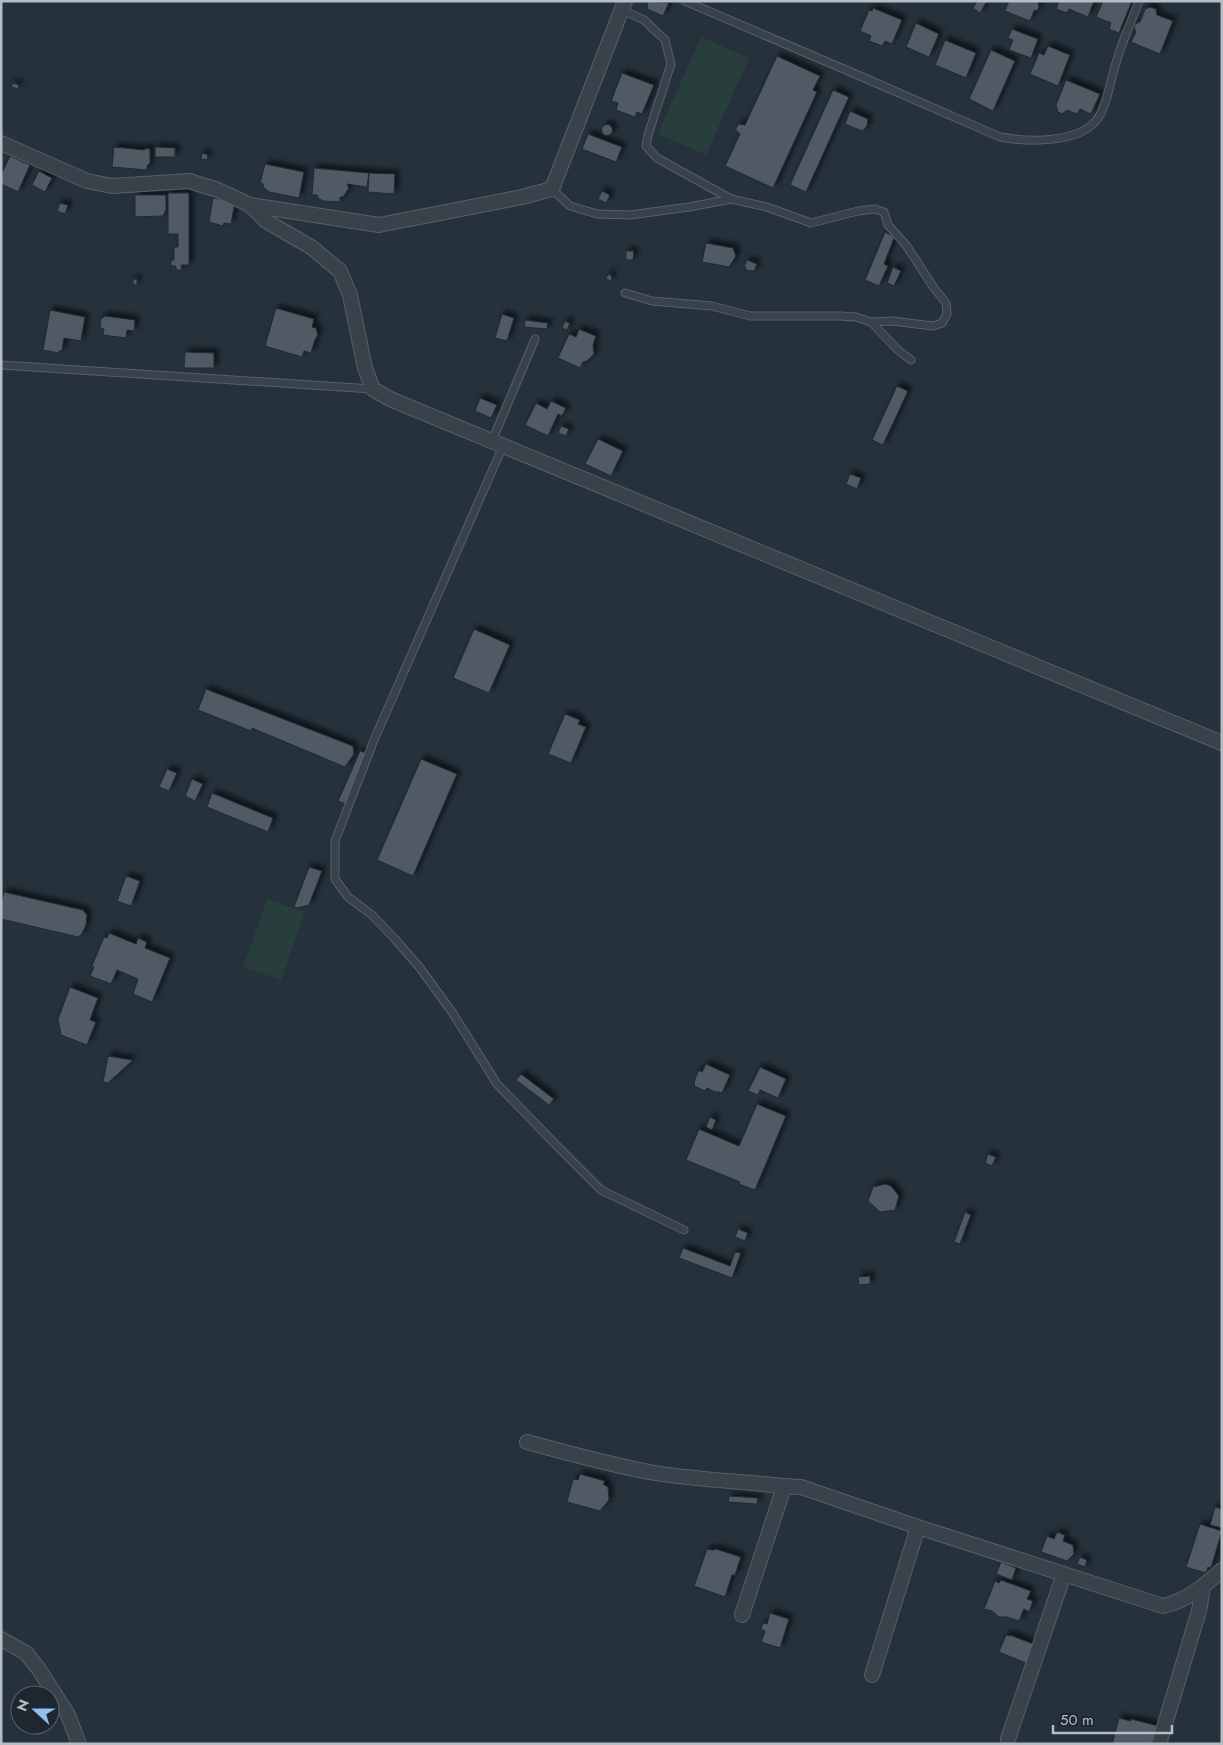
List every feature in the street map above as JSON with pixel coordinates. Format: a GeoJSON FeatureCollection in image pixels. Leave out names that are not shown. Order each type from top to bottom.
{"type":"FeatureCollection","features":[{"type":"Feature","properties":{"kind":"street"},"geometry":{"type":"LineString","coordinates":[[1,143],[87,181],[112,186],[189,181],[218,190],[250,205],[379,225],[522,197],[552,188],[624,6]]}},
{"type":"Feature","properties":{"kind":"street"},"geometry":{"type":"LineString","coordinates":[[250,205],[266,221],[311,248],[340,271],[350,295],[365,368],[373,389],[390,399],[1222,743]]}},
{"type":"Feature","properties":{"kind":"street"},"geometry":{"type":"LineString","coordinates":[[527,1442],[585,1458],[650,1472],[710,1480],[801,1487],[1163,1606],[1181,1600],[1203,1587],[1222,1570]]}},
{"type":"Feature","properties":{"kind":"street"},"geometry":{"type":"LineString","coordinates":[[742,1615],[784,1487]]}},
{"type":"Feature","properties":{"kind":"street"},"geometry":{"type":"LineString","coordinates":[[872,1675],[918,1527]]}},
{"type":"Feature","properties":{"kind":"street"},"geometry":{"type":"LineString","coordinates":[[1008,1738],[1064,1574]]}},
{"type":"Feature","properties":{"kind":"street"},"geometry":{"type":"LineString","coordinates":[[1159,1744],[1199,1611],[1203,1587]]}},
{"type":"Feature","properties":{"kind":"street"},"geometry":{"type":"LineString","coordinates":[[1,1639],[26,1653],[38,1668],[68,1715],[79,1744]]}},
{"type":"Feature","properties":{"kind":"lane"},"geometry":{"type":"LineString","coordinates":[[685,1],[1000,137],[1023,141],[1052,139],[1081,133],[1098,118],[1138,1]]}},
{"type":"Feature","properties":{"kind":"lane"},"geometry":{"type":"LineString","coordinates":[[624,6],[644,20],[665,40],[671,64],[648,134],[646,146],[657,158],[731,199],[768,207],[811,223],[858,211],[874,209],[884,212],[888,225],[906,244],[934,288],[946,303],[947,314],[942,323],[932,326],[892,320],[871,322],[848,316],[750,316],[712,306],[652,301],[625,294]]}},
{"type":"Feature","properties":{"kind":"lane"},"geometry":{"type":"LineString","coordinates":[[552,188],[570,206],[597,214],[630,215],[731,199]]}},
{"type":"Feature","properties":{"kind":"lane"},"geometry":{"type":"LineString","coordinates":[[871,322],[898,350],[911,360]]}},
{"type":"Feature","properties":{"kind":"lane"},"geometry":{"type":"LineString","coordinates":[[536,339],[497,443],[374,740],[335,842],[335,879],[348,897],[372,915],[420,968],[452,1012],[498,1084],[560,1149],[601,1190],[684,1230]]}},
{"type":"Feature","properties":{"kind":"lane"},"geometry":{"type":"LineString","coordinates":[[1,365],[373,389]]}},
{"type":"Feature","properties":{"kind":"green space"},"geometry":{"type":"Polygon","coordinates":[[[701,37],[749,58],[706,155],[658,134],[701,37]]]}},
{"type":"Feature","properties":{"kind":"green space"},"geometry":{"type":"Polygon","coordinates":[[[267,899],[305,912],[281,980],[243,967],[267,899]]]}},
{"type":"Feature","properties":{"kind":"building"},"geometry":{"type":"Polygon","coordinates":[[[648,1],[669,3],[663,16],[647,9],[648,1]]]}},
{"type":"Feature","properties":{"kind":"building"},"geometry":{"type":"Polygon","coordinates":[[[977,1],[987,1],[980,13],[973,8],[977,1]]]}},
{"type":"Feature","properties":{"kind":"building"},"geometry":{"type":"Polygon","coordinates":[[[1009,1],[1038,1],[1039,7],[1038,10],[1034,11],[1030,21],[1005,11],[1009,1]]]}},
{"type":"Feature","properties":{"kind":"building"},"geometry":{"type":"Polygon","coordinates":[[[1059,1],[1094,1],[1088,17],[1069,9],[1067,13],[1056,9],[1059,1]]]}},
{"type":"Feature","properties":{"kind":"building"},"geometry":{"type":"Polygon","coordinates":[[[1103,1],[1132,1],[1119,33],[1109,29],[1111,23],[1096,17],[1103,1]]]}},
{"type":"Feature","properties":{"kind":"building"},"geometry":{"type":"Polygon","coordinates":[[[1150,7],[1156,9],[1157,15],[1173,21],[1160,54],[1131,42],[1136,32],[1135,24],[1140,22],[1145,9],[1150,7]]]}},
{"type":"Feature","properties":{"kind":"building"},"geometry":{"type":"Polygon","coordinates":[[[873,8],[902,20],[892,44],[885,41],[882,46],[869,41],[871,36],[860,31],[869,10],[872,11],[873,8]]]}},
{"type":"Feature","properties":{"kind":"building"},"geometry":{"type":"Polygon","coordinates":[[[916,23],[939,34],[929,57],[906,47],[916,23]]]}},
{"type":"Feature","properties":{"kind":"building"},"geometry":{"type":"Polygon","coordinates":[[[1012,29],[1038,39],[1031,58],[1009,50],[1013,40],[1008,38],[1012,29]]]}},
{"type":"Feature","properties":{"kind":"building"},"geometry":{"type":"Polygon","coordinates":[[[945,40],[976,53],[966,78],[935,65],[945,40]]]}},
{"type":"Feature","properties":{"kind":"building"},"geometry":{"type":"Polygon","coordinates":[[[1048,46],[1070,55],[1058,86],[1030,74],[1039,53],[1044,55],[1048,46]]]}},
{"type":"Feature","properties":{"kind":"building"},"geometry":{"type":"Polygon","coordinates":[[[991,50],[1015,61],[993,111],[969,99],[991,50]]]}},
{"type":"Feature","properties":{"kind":"building"},"geometry":{"type":"Polygon","coordinates":[[[777,56],[820,76],[813,90],[817,92],[773,188],[725,166],[740,134],[736,128],[739,124],[745,125],[777,56]]]}},
{"type":"Feature","properties":{"kind":"building"},"geometry":{"type":"Polygon","coordinates":[[[622,73],[654,85],[642,114],[637,112],[635,117],[616,110],[618,103],[611,101],[622,73]]]}},
{"type":"Feature","properties":{"kind":"building"},"geometry":{"type":"Polygon","coordinates":[[[1066,80],[1100,94],[1091,114],[1080,109],[1077,114],[1067,110],[1062,114],[1058,112],[1056,105],[1066,80]]]}},
{"type":"Feature","properties":{"kind":"building"},"geometry":{"type":"Polygon","coordinates":[[[13,83],[19,85],[18,89],[11,87],[13,83]]]}},
{"type":"Feature","properties":{"kind":"building"},"geometry":{"type":"Polygon","coordinates":[[[833,90],[849,97],[806,192],[790,185],[833,90]]]}},
{"type":"Feature","properties":{"kind":"building"},"geometry":{"type":"Polygon","coordinates":[[[850,111],[868,119],[867,126],[862,131],[845,124],[850,111]]]}},
{"type":"Feature","properties":{"kind":"building"},"geometry":{"type":"Polygon","coordinates":[[[607,124],[613,130],[607,136],[601,130],[607,124]]]}},
{"type":"Feature","properties":{"kind":"building"},"geometry":{"type":"Polygon","coordinates":[[[588,134],[622,147],[616,162],[582,149],[588,134]]]}},
{"type":"Feature","properties":{"kind":"building"},"geometry":{"type":"Polygon","coordinates":[[[114,147],[150,149],[150,163],[147,166],[147,170],[112,167],[114,147]]]}},
{"type":"Feature","properties":{"kind":"building"},"geometry":{"type":"Polygon","coordinates":[[[155,147],[175,148],[175,157],[155,157],[155,147]]]}},
{"type":"Feature","properties":{"kind":"building"},"geometry":{"type":"Polygon","coordinates":[[[202,153],[208,155],[207,160],[201,159],[202,153]]]}},
{"type":"Feature","properties":{"kind":"building"},"geometry":{"type":"Polygon","coordinates":[[[10,156],[30,165],[18,192],[1,184],[1,175],[10,156]]]}},
{"type":"Feature","properties":{"kind":"building"},"geometry":{"type":"Polygon","coordinates":[[[265,164],[304,172],[299,198],[269,192],[263,187],[263,184],[260,183],[265,164]]]}},
{"type":"Feature","properties":{"kind":"building"},"geometry":{"type":"Polygon","coordinates":[[[314,168],[369,173],[367,187],[347,184],[349,188],[343,197],[340,197],[340,202],[323,201],[317,195],[312,195],[314,168]]]}},
{"type":"Feature","properties":{"kind":"building"},"geometry":{"type":"Polygon","coordinates":[[[39,171],[52,178],[45,192],[32,185],[39,171]]]}},
{"type":"Feature","properties":{"kind":"building"},"geometry":{"type":"Polygon","coordinates":[[[369,173],[395,174],[394,194],[368,192],[369,173]]]}},
{"type":"Feature","properties":{"kind":"building"},"geometry":{"type":"Polygon","coordinates":[[[602,191],[610,195],[606,203],[598,199],[602,191]]]}},
{"type":"Feature","properties":{"kind":"building"},"geometry":{"type":"Polygon","coordinates":[[[168,193],[189,193],[189,265],[181,265],[182,270],[176,270],[176,266],[171,266],[171,260],[174,260],[174,247],[178,247],[178,234],[168,234],[168,193]]]}},
{"type":"Feature","properties":{"kind":"building"},"geometry":{"type":"Polygon","coordinates":[[[135,195],[166,195],[166,210],[163,216],[135,217],[135,195]]]}},
{"type":"Feature","properties":{"kind":"building"},"geometry":{"type":"Polygon","coordinates":[[[213,198],[235,202],[231,224],[224,223],[223,226],[209,222],[213,198]]]}},
{"type":"Feature","properties":{"kind":"building"},"geometry":{"type":"Polygon","coordinates":[[[60,203],[68,205],[65,214],[57,211],[60,203]]]}},
{"type":"Feature","properties":{"kind":"building"},"geometry":{"type":"Polygon","coordinates":[[[885,232],[894,238],[884,264],[888,266],[879,286],[865,280],[885,232]]]}},
{"type":"Feature","properties":{"kind":"building"},"geometry":{"type":"Polygon","coordinates":[[[706,243],[733,248],[736,256],[729,267],[702,262],[706,243]]]}},
{"type":"Feature","properties":{"kind":"building"},"geometry":{"type":"Polygon","coordinates":[[[626,251],[634,251],[633,260],[626,260],[626,251]]]}},
{"type":"Feature","properties":{"kind":"building"},"geometry":{"type":"Polygon","coordinates":[[[747,260],[757,264],[754,271],[745,270],[746,268],[744,267],[747,260]]]}},
{"type":"Feature","properties":{"kind":"building"},"geometry":{"type":"Polygon","coordinates":[[[893,267],[901,271],[894,286],[887,283],[893,267]]]}},
{"type":"Feature","properties":{"kind":"building"},"geometry":{"type":"Polygon","coordinates":[[[608,274],[612,276],[611,281],[606,279],[608,274]]]}},
{"type":"Feature","properties":{"kind":"building"},"geometry":{"type":"Polygon","coordinates":[[[133,279],[137,279],[137,285],[133,285],[133,279]]]}},
{"type":"Feature","properties":{"kind":"building"},"geometry":{"type":"Polygon","coordinates":[[[276,308],[314,319],[312,327],[316,328],[318,335],[311,353],[304,351],[302,357],[265,346],[276,308]]]}},
{"type":"Feature","properties":{"kind":"building"},"geometry":{"type":"Polygon","coordinates":[[[50,310],[85,317],[81,341],[64,338],[62,351],[59,351],[59,353],[43,350],[50,310]]]}},
{"type":"Feature","properties":{"kind":"building"},"geometry":{"type":"Polygon","coordinates":[[[502,314],[514,318],[507,341],[495,338],[502,314]]]}},
{"type":"Feature","properties":{"kind":"building"},"geometry":{"type":"Polygon","coordinates":[[[105,316],[135,320],[134,331],[127,330],[126,338],[103,335],[104,329],[100,328],[101,319],[105,316]]]}},
{"type":"Feature","properties":{"kind":"building"},"geometry":{"type":"Polygon","coordinates":[[[525,320],[548,323],[547,329],[524,327],[525,320]]]}},
{"type":"Feature","properties":{"kind":"building"},"geometry":{"type":"Polygon","coordinates":[[[565,321],[570,323],[567,330],[562,328],[565,321]]]}},
{"type":"Feature","properties":{"kind":"building"},"geometry":{"type":"Polygon","coordinates":[[[579,329],[596,336],[593,345],[594,354],[587,361],[583,362],[580,368],[558,358],[569,334],[576,337],[579,329]]]}},
{"type":"Feature","properties":{"kind":"building"},"geometry":{"type":"Polygon","coordinates":[[[185,352],[214,353],[214,368],[184,368],[185,352]]]}},
{"type":"Feature","properties":{"kind":"building"},"geometry":{"type":"Polygon","coordinates":[[[897,386],[908,391],[883,445],[872,440],[897,386]]]}},
{"type":"Feature","properties":{"kind":"building"},"geometry":{"type":"Polygon","coordinates":[[[480,398],[497,405],[491,418],[475,411],[480,398]]]}},
{"type":"Feature","properties":{"kind":"building"},"geometry":{"type":"Polygon","coordinates":[[[551,401],[566,408],[562,416],[558,414],[548,436],[525,425],[536,403],[547,409],[551,401]]]}},
{"type":"Feature","properties":{"kind":"building"},"geometry":{"type":"Polygon","coordinates":[[[561,426],[569,429],[566,436],[558,433],[561,426]]]}},
{"type":"Feature","properties":{"kind":"building"},"geometry":{"type":"Polygon","coordinates":[[[598,439],[623,451],[611,476],[585,464],[598,439]]]}},
{"type":"Feature","properties":{"kind":"building"},"geometry":{"type":"Polygon","coordinates":[[[850,474],[861,478],[857,489],[846,484],[850,474]]]}},
{"type":"Feature","properties":{"kind":"building"},"geometry":{"type":"Polygon","coordinates":[[[474,629],[510,645],[489,693],[453,678],[474,629]]]}},
{"type":"Feature","properties":{"kind":"building"},"geometry":{"type":"Polygon","coordinates":[[[206,689],[353,746],[354,754],[345,767],[252,728],[251,731],[198,710],[206,689]]]}},
{"type":"Feature","properties":{"kind":"building"},"geometry":{"type":"Polygon","coordinates":[[[565,714],[580,720],[578,724],[586,727],[571,763],[548,754],[565,714]]]}},
{"type":"Feature","properties":{"kind":"building"},"geometry":{"type":"Polygon","coordinates":[[[360,751],[366,753],[346,804],[338,801],[360,751]]]}},
{"type":"Feature","properties":{"kind":"building"},"geometry":{"type":"Polygon","coordinates":[[[421,759],[457,774],[413,876],[377,860],[421,759]]]}},
{"type":"Feature","properties":{"kind":"building"},"geometry":{"type":"Polygon","coordinates":[[[167,769],[177,773],[169,791],[159,787],[167,769]]]}},
{"type":"Feature","properties":{"kind":"building"},"geometry":{"type":"Polygon","coordinates":[[[192,779],[203,784],[195,801],[185,796],[192,779]]]}},
{"type":"Feature","properties":{"kind":"building"},"geometry":{"type":"Polygon","coordinates":[[[212,793],[273,818],[268,832],[207,807],[212,793]]]}},
{"type":"Feature","properties":{"kind":"building"},"geometry":{"type":"Polygon","coordinates":[[[309,867],[322,871],[309,905],[294,907],[309,867]]]}},
{"type":"Feature","properties":{"kind":"building"},"geometry":{"type":"Polygon","coordinates":[[[126,876],[140,881],[131,906],[117,901],[126,876]]]}},
{"type":"Feature","properties":{"kind":"building"},"geometry":{"type":"Polygon","coordinates":[[[4,892],[83,910],[87,915],[86,925],[82,934],[78,937],[1,919],[1,902],[4,892]]]}},
{"type":"Feature","properties":{"kind":"building"},"geometry":{"type":"Polygon","coordinates":[[[109,933],[136,944],[138,938],[147,942],[145,948],[170,958],[152,1002],[133,994],[138,979],[117,970],[111,984],[90,976],[104,937],[107,938],[109,933]]]}},
{"type":"Feature","properties":{"kind":"building"},"geometry":{"type":"Polygon","coordinates":[[[70,987],[98,998],[90,1020],[96,1022],[87,1045],[61,1035],[58,1019],[70,987]]]}},
{"type":"Feature","properties":{"kind":"building"},"geometry":{"type":"Polygon","coordinates":[[[108,1056],[133,1060],[108,1083],[103,1082],[108,1056]]]}},
{"type":"Feature","properties":{"kind":"building"},"geometry":{"type":"Polygon","coordinates":[[[706,1064],[730,1075],[722,1093],[707,1088],[705,1091],[694,1086],[699,1070],[702,1072],[706,1064]]]}},
{"type":"Feature","properties":{"kind":"building"},"geometry":{"type":"Polygon","coordinates":[[[760,1067],[786,1079],[778,1098],[760,1090],[758,1095],[748,1091],[760,1067]]]}},
{"type":"Feature","properties":{"kind":"building"},"geometry":{"type":"Polygon","coordinates":[[[521,1074],[554,1099],[549,1105],[516,1080],[521,1074]]]}},
{"type":"Feature","properties":{"kind":"building"},"geometry":{"type":"Polygon","coordinates":[[[757,1104],[786,1116],[755,1190],[686,1160],[699,1129],[739,1146],[757,1104]]]}},
{"type":"Feature","properties":{"kind":"building"},"geometry":{"type":"Polygon","coordinates":[[[710,1117],[716,1120],[712,1130],[706,1127],[710,1117]]]}},
{"type":"Feature","properties":{"kind":"building"},"geometry":{"type":"Polygon","coordinates":[[[988,1154],[996,1157],[992,1166],[985,1163],[988,1154]]]}},
{"type":"Feature","properties":{"kind":"building"},"geometry":{"type":"Polygon","coordinates":[[[885,1184],[891,1186],[899,1196],[895,1210],[880,1212],[868,1201],[873,1187],[885,1184]]]}},
{"type":"Feature","properties":{"kind":"building"},"geometry":{"type":"Polygon","coordinates":[[[965,1212],[971,1215],[960,1244],[954,1242],[965,1212]]]}},
{"type":"Feature","properties":{"kind":"building"},"geometry":{"type":"Polygon","coordinates":[[[738,1229],[748,1233],[745,1241],[735,1237],[738,1229]]]}},
{"type":"Feature","properties":{"kind":"building"},"geometry":{"type":"Polygon","coordinates":[[[683,1248],[730,1266],[735,1252],[741,1253],[732,1278],[679,1258],[683,1248]]]}},
{"type":"Feature","properties":{"kind":"building"},"geometry":{"type":"Polygon","coordinates":[[[870,1276],[870,1284],[859,1285],[858,1277],[870,1276]]]}},
{"type":"Feature","properties":{"kind":"building"},"geometry":{"type":"Polygon","coordinates":[[[580,1474],[605,1481],[603,1484],[608,1487],[609,1500],[600,1511],[567,1502],[573,1479],[578,1480],[580,1474]]]}},
{"type":"Feature","properties":{"kind":"building"},"geometry":{"type":"Polygon","coordinates":[[[729,1496],[758,1498],[757,1504],[728,1502],[729,1496]]]}},
{"type":"Feature","properties":{"kind":"building"},"geometry":{"type":"Polygon","coordinates":[[[1215,1507],[1222,1509],[1222,1528],[1210,1525],[1215,1507]]]}},
{"type":"Feature","properties":{"kind":"building"},"geometry":{"type":"Polygon","coordinates":[[[1200,1524],[1222,1531],[1211,1568],[1208,1567],[1206,1573],[1186,1567],[1200,1524]]]}},
{"type":"Feature","properties":{"kind":"building"},"geometry":{"type":"Polygon","coordinates":[[[1057,1532],[1065,1535],[1063,1541],[1073,1545],[1074,1554],[1067,1561],[1041,1552],[1047,1536],[1054,1539],[1057,1532]]]}},
{"type":"Feature","properties":{"kind":"building"},"geometry":{"type":"Polygon","coordinates":[[[707,1549],[716,1549],[741,1557],[735,1575],[732,1575],[725,1597],[694,1586],[707,1549]]]}},
{"type":"Feature","properties":{"kind":"building"},"geometry":{"type":"Polygon","coordinates":[[[1080,1557],[1087,1560],[1085,1567],[1077,1564],[1080,1557]]]}},
{"type":"Feature","properties":{"kind":"building"},"geometry":{"type":"Polygon","coordinates":[[[1001,1562],[1016,1568],[1012,1580],[996,1574],[1001,1562]]]}},
{"type":"Feature","properties":{"kind":"building"},"geometry":{"type":"Polygon","coordinates":[[[1001,1580],[1031,1591],[1027,1599],[1033,1601],[1029,1612],[1024,1609],[1019,1621],[1007,1617],[999,1617],[992,1611],[984,1609],[995,1581],[999,1583],[1001,1580]]]}},
{"type":"Feature","properties":{"kind":"building"},"geometry":{"type":"Polygon","coordinates":[[[770,1613],[789,1619],[780,1648],[761,1642],[765,1631],[761,1629],[763,1623],[767,1624],[770,1613]]]}},
{"type":"Feature","properties":{"kind":"building"},"geometry":{"type":"Polygon","coordinates":[[[1006,1635],[1036,1645],[1028,1664],[999,1652],[1006,1635]]]}},
{"type":"Feature","properties":{"kind":"building"},"geometry":{"type":"Polygon","coordinates":[[[1119,1718],[1158,1726],[1153,1744],[1112,1744],[1119,1718]]]}}]}
